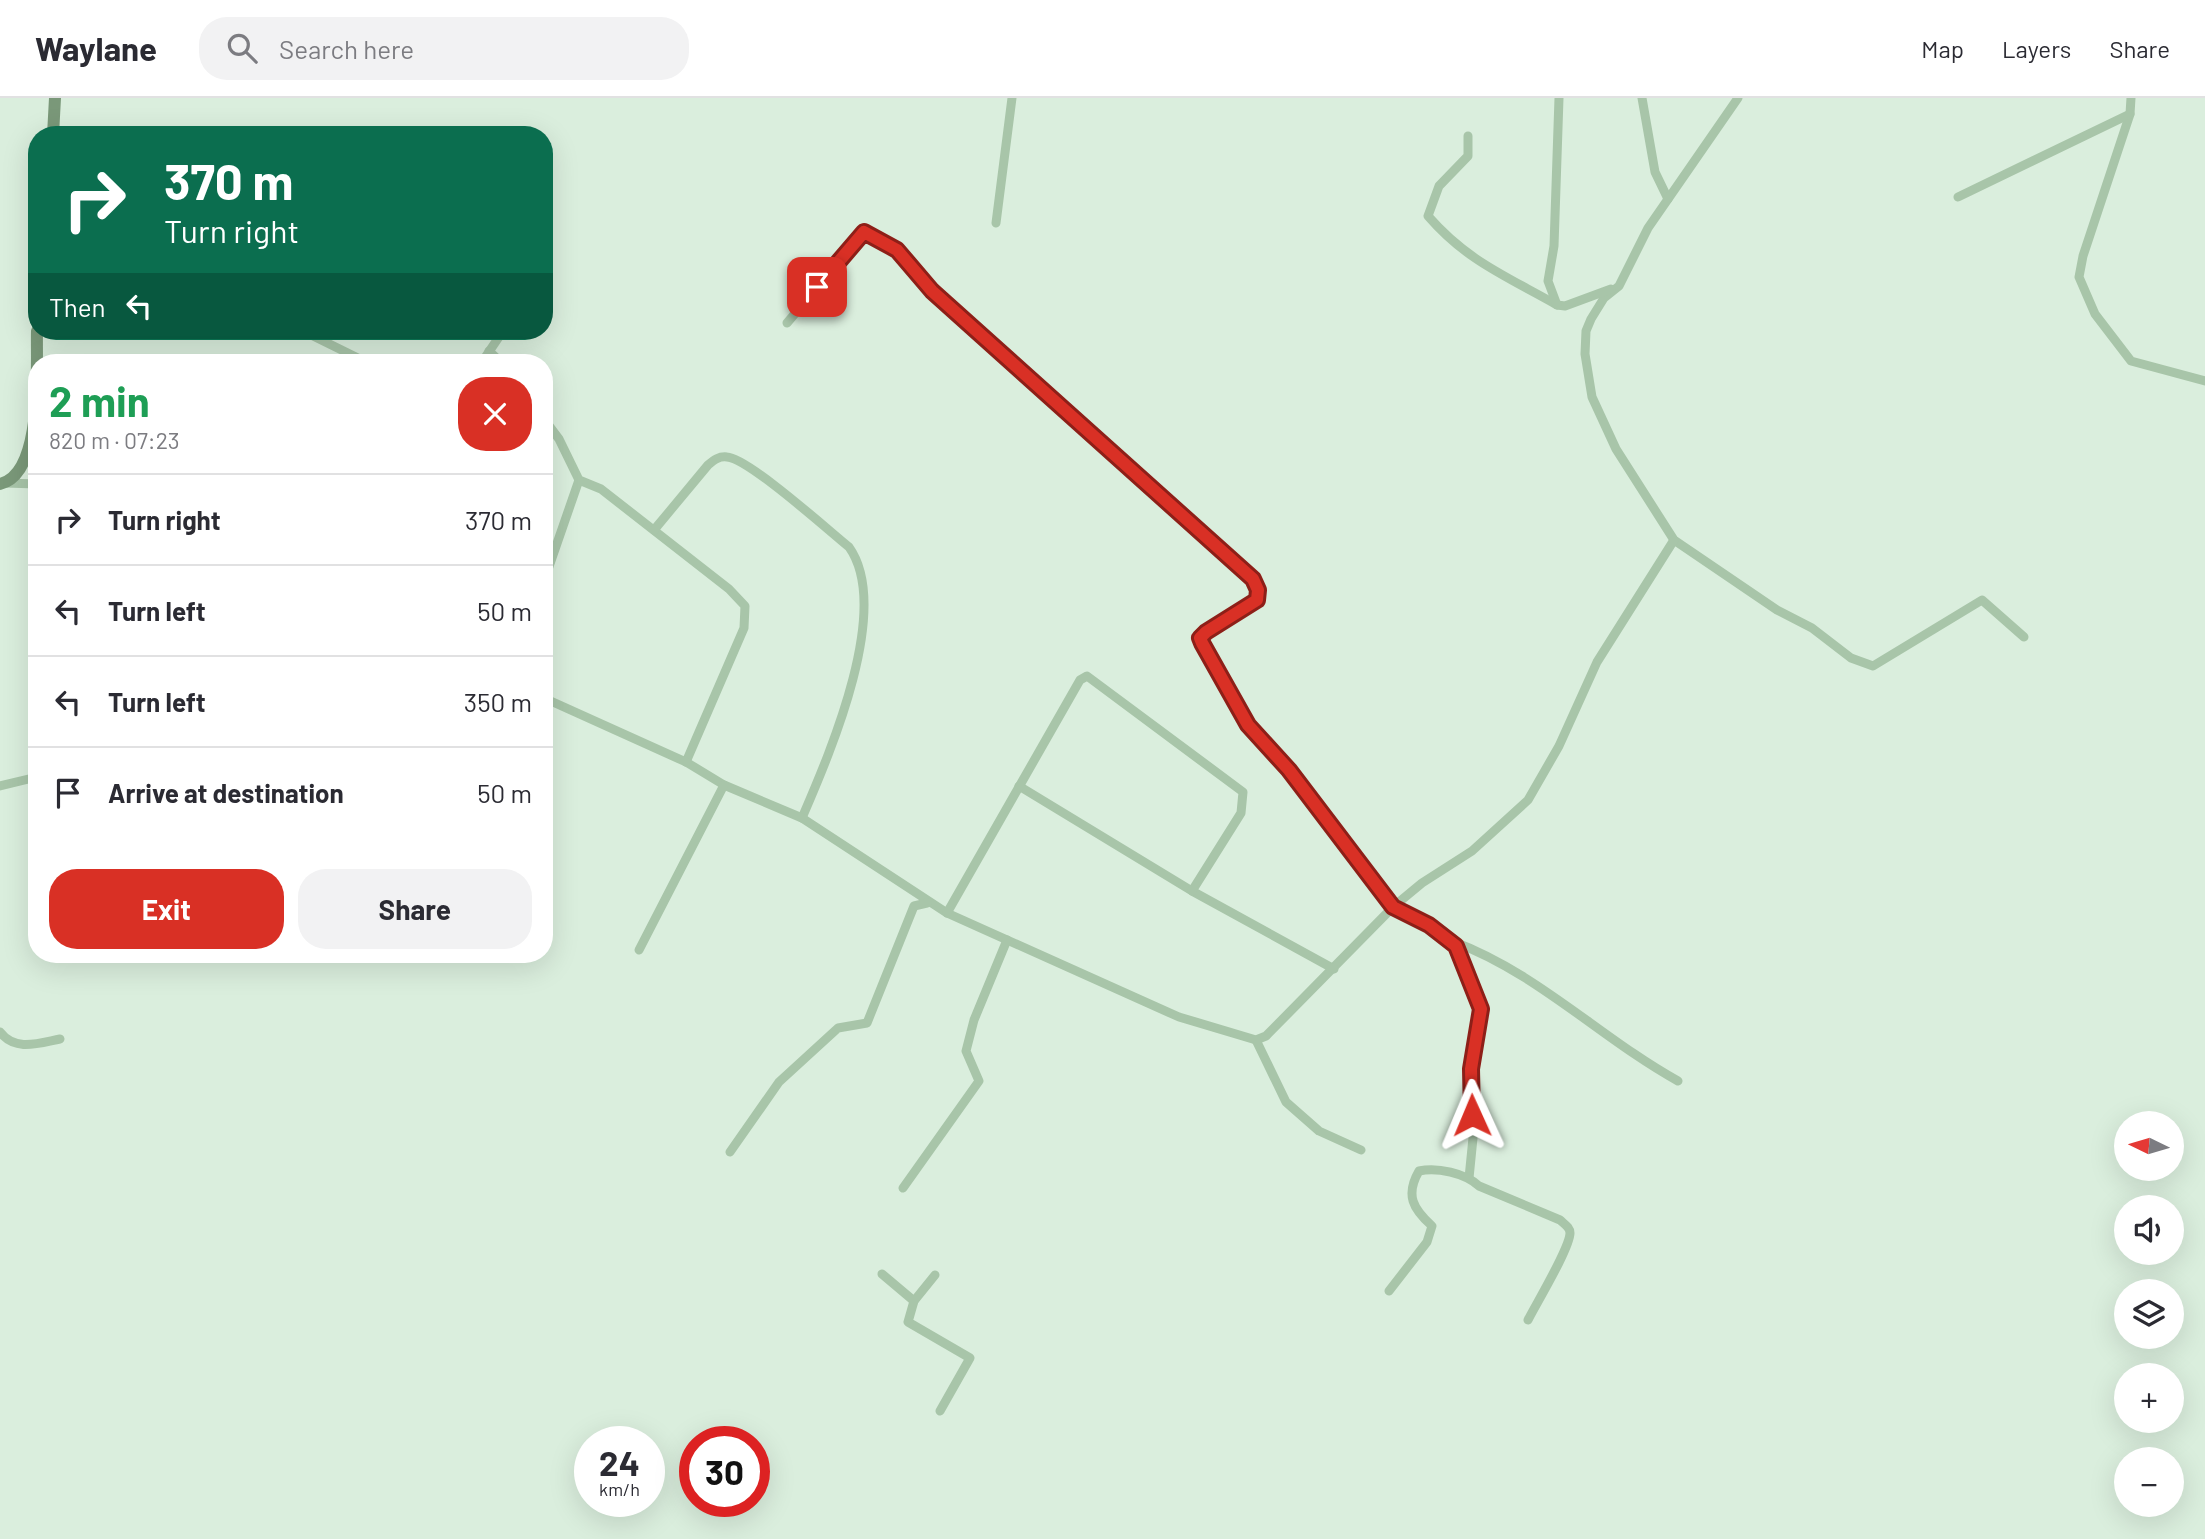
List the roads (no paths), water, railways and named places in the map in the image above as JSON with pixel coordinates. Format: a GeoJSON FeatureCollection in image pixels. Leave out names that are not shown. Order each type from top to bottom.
{"type":"FeatureCollection","features":[{"type":"Feature","properties":{"kind":"street"},"geometry":{"type":"LineString","coordinates":[[53,126],[55,98]]}},
{"type":"Feature","properties":{"kind":"street"},"geometry":{"type":"LineString","coordinates":[[996,223],[1012,98]]}},
{"type":"Feature","properties":{"kind":"street"},"geometry":{"type":"LineString","coordinates":[[1557,305],[1548,281],[1555,246],[1559,98]]}},
{"type":"Feature","properties":{"kind":"street"},"geometry":{"type":"LineString","coordinates":[[1642,98],[1655,172],[1668,198]]}},
{"type":"Feature","properties":{"kind":"street"},"geometry":{"type":"LineString","coordinates":[[1738,98],[1648,228],[1619,286],[1604,298],[1586,331],[1587,371],[1592,397],[1616,449],[1674,540],[1777,610],[1812,628],[1862,664],[1873,666],[1982,600],[2024,637]]}},
{"type":"Feature","properties":{"kind":"street"},"geometry":{"type":"LineString","coordinates":[[2131,98],[2130,114],[2083,256],[2080,277],[2095,314],[2131,361],[2205,381]]}},
{"type":"Feature","properties":{"kind":"street"},"geometry":{"type":"LineString","coordinates":[[1958,197],[2130,114]]}},
{"type":"Feature","properties":{"kind":"street"},"geometry":{"type":"LineString","coordinates":[[1468,136],[1468,156],[1439,186],[1428,216],[1444,234],[1480,264],[1557,305],[1565,306],[1619,286]]}},
{"type":"Feature","properties":{"kind":"street"},"geometry":{"type":"LineString","coordinates":[[786,323],[864,232],[897,250],[932,291],[1253,579],[1258,590],[1257,600],[1206,632],[1200,638],[1202,643],[1248,725],[1289,770],[1393,907],[1452,941],[1480,951],[1519,973],[1632,1056],[1678,1081]]}},
{"type":"Feature","properties":{"kind":"street"},"geometry":{"type":"LineString","coordinates":[[321,340],[350,354]]}},
{"type":"Feature","properties":{"kind":"street"},"geometry":{"type":"LineString","coordinates":[[487,354],[497,340]]}},
{"type":"Feature","properties":{"kind":"street"},"geometry":{"type":"LineString","coordinates":[[489,351],[492,354]]}},
{"type":"Feature","properties":{"kind":"street"},"geometry":{"type":"LineString","coordinates":[[553,431],[579,480],[601,489],[729,589],[745,606],[747,617],[686,762]]}},
{"type":"Feature","properties":{"kind":"street"},"geometry":{"type":"LineString","coordinates":[[654,530],[708,465],[714,460],[727,457],[735,459],[761,476],[849,547],[857,559],[863,575],[863,618],[849,693],[835,737],[802,818]]}},
{"type":"Feature","properties":{"kind":"street"},"geometry":{"type":"LineString","coordinates":[[3,484],[28,464]]}},
{"type":"Feature","properties":{"kind":"street"},"geometry":{"type":"LineString","coordinates":[[553,555],[579,480]]}},
{"type":"Feature","properties":{"kind":"street"},"geometry":{"type":"LineString","coordinates":[[3,484],[28,484]]}},
{"type":"Feature","properties":{"kind":"street"},"geometry":{"type":"LineString","coordinates":[[553,702],[686,762],[724,785],[802,818],[927,903],[947,913],[1179,1017],[1256,1040],[1266,1036],[1393,907],[1422,883],[1472,851],[1528,800],[1559,746],[1597,662],[1674,540]]}},
{"type":"Feature","properties":{"kind":"street"},"geometry":{"type":"LineString","coordinates":[[947,913],[1084,676],[1094,678],[1243,792],[1241,813],[1192,891]]}},
{"type":"Feature","properties":{"kind":"street"},"geometry":{"type":"LineString","coordinates":[[0,786],[28,779]]}},
{"type":"Feature","properties":{"kind":"street"},"geometry":{"type":"LineString","coordinates":[[639,950],[724,785]]}},
{"type":"Feature","properties":{"kind":"street"},"geometry":{"type":"LineString","coordinates":[[1019,786],[1192,891],[1334,968]]}},
{"type":"Feature","properties":{"kind":"street"},"geometry":{"type":"LineString","coordinates":[[730,1152],[779,1082],[838,1028],[867,1023],[914,906],[927,903]]}},
{"type":"Feature","properties":{"kind":"street"},"geometry":{"type":"LineString","coordinates":[[903,1188],[979,1082],[966,1051],[974,1020],[1007,940]]}},
{"type":"Feature","properties":{"kind":"street"},"geometry":{"type":"LineString","coordinates":[[1452,941],[1481,1009],[1471,1069],[1473,1138],[1469,1178]]}},
{"type":"Feature","properties":{"kind":"street"},"geometry":{"type":"LineString","coordinates":[[0,1032],[8,1042],[16,1044],[32,1045],[60,1039]]}},
{"type":"Feature","properties":{"kind":"street"},"geometry":{"type":"LineString","coordinates":[[1256,1040],[1286,1102],[1319,1131],[1361,1150]]}},
{"type":"Feature","properties":{"kind":"street"},"geometry":{"type":"LineString","coordinates":[[1390,1291],[1427,1242],[1432,1226],[1412,1204],[1411,1191],[1419,1171],[1429,1169],[1469,1178],[1479,1186],[1560,1220],[1568,1227],[1570,1232],[1564,1249],[1528,1320]]}},
{"type":"Feature","properties":{"kind":"street"},"geometry":{"type":"LineString","coordinates":[[882,1274],[914,1301]]}},
{"type":"Feature","properties":{"kind":"street"},"geometry":{"type":"LineString","coordinates":[[935,1275],[914,1301],[908,1322],[970,1358],[940,1411]]}}]}
